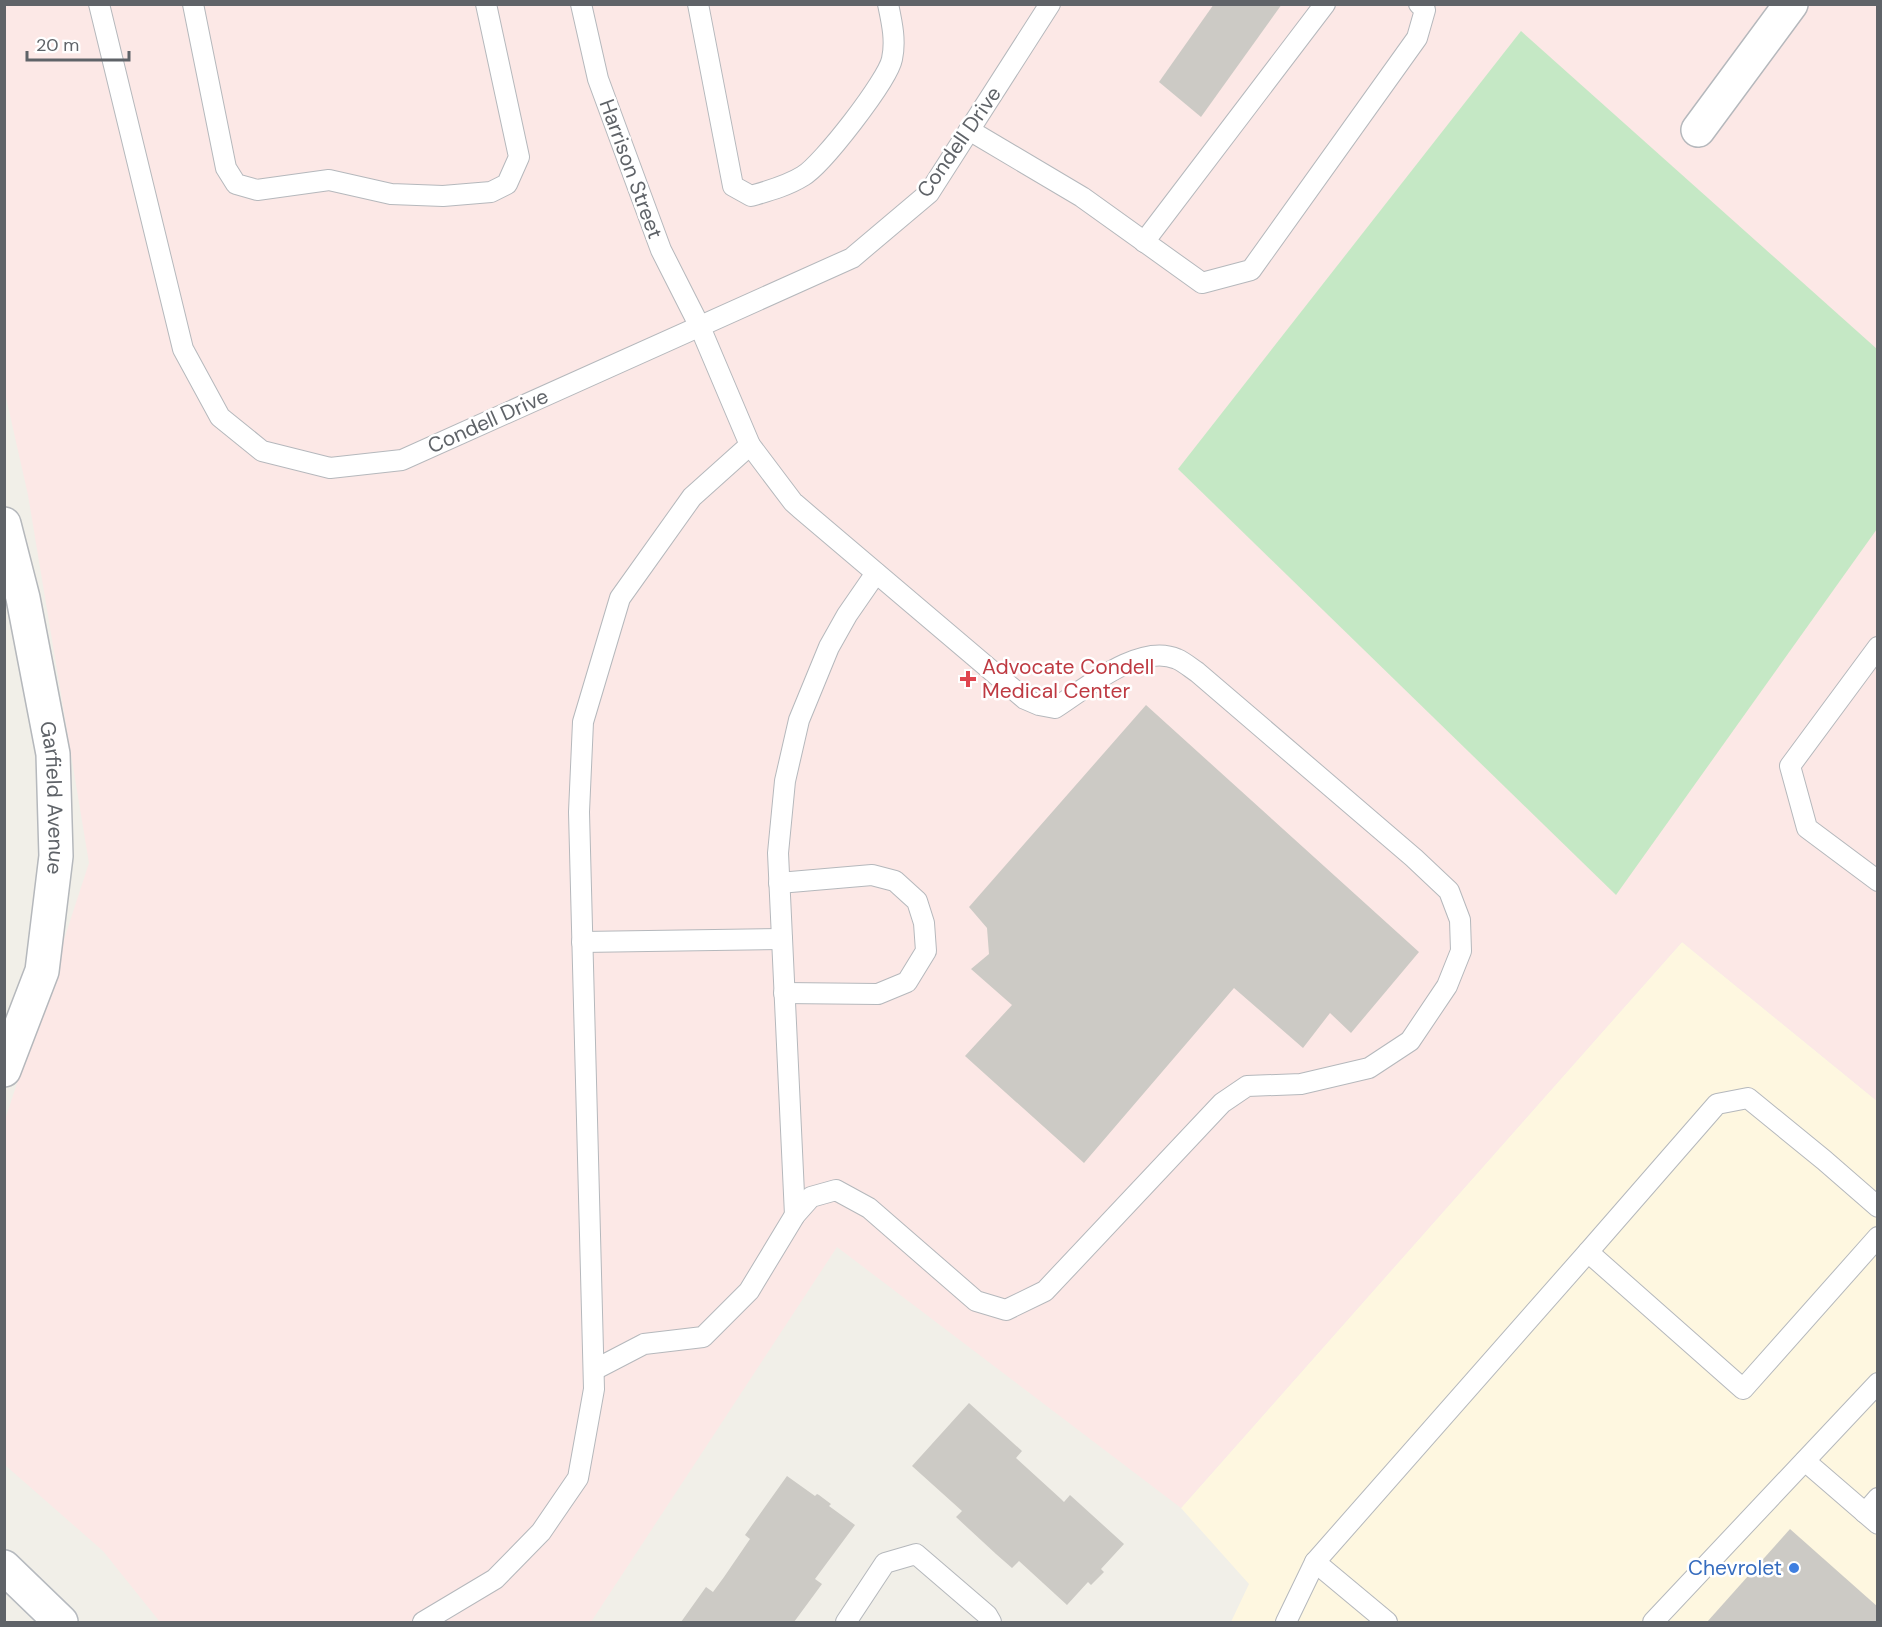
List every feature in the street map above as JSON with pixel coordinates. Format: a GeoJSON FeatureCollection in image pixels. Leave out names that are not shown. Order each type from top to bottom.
{"type":"FeatureCollection","features":[{"type":"Feature","properties":{"kind":"street"},"geometry":{"type":"LineString","coordinates":[[1698,130],[1791,4]]}},
{"type":"Feature","properties":{"kind":"street","name":"Garfield Avenue"},"geometry":{"type":"LineString","coordinates":[[4,524],[23,598],[53,754],[56,856],[42,971],[4,1070]]}},
{"type":"Feature","properties":{"kind":"street"},"geometry":{"type":"LineString","coordinates":[[4,1567],[61,1623]]}},
{"type":"Feature","properties":{"kind":"lane","name":"Condell Drive"},"geometry":{"type":"LineString","coordinates":[[99,4],[183,350],[220,417],[262,451],[330,468],[402,460],[852,258],[929,193],[1050,4]]}},
{"type":"Feature","properties":{"kind":"lane"},"geometry":{"type":"LineString","coordinates":[[193,4],[226,168],[236,184],[257,190],[329,180],[391,194],[443,196],[490,192],[507,184],[519,158],[486,4]]}},
{"type":"Feature","properties":{"kind":"lane","name":"Harrison Street"},"geometry":{"type":"LineString","coordinates":[[581,4],[597,79],[661,250],[700,327],[750,445],[793,502],[1024,699],[1055,708],[1126,664],[1144,657],[1162,656],[1177,659],[1197,672],[1414,858],[1449,891],[1460,920],[1461,951],[1447,986],[1410,1041],[1370,1068],[1301,1083],[1247,1086],[1222,1103],[1045,1291],[1006,1310],[976,1301],[869,1208],[836,1190],[811,1197],[795,1215],[749,1292],[703,1337],[644,1344],[594,1370]]}},
{"type":"Feature","properties":{"kind":"lane"},"geometry":{"type":"LineString","coordinates":[[698,4],[733,186],[751,196],[804,176],[828,153],[877,88],[892,62],[893,26],[888,4]]}},
{"type":"Feature","properties":{"kind":"lane"},"geometry":{"type":"LineString","coordinates":[[1144,242],[1325,4]]}},
{"type":"Feature","properties":{"kind":"lane"},"geometry":{"type":"LineString","coordinates":[[969,130],[1083,197],[1202,284],[1251,270],[1417,38],[1425,9],[1419,4]]}},
{"type":"Feature","properties":{"kind":"lane"},"geometry":{"type":"LineString","coordinates":[[423,1623],[495,1579],[541,1532],[578,1478],[594,1389],[579,812],[583,722],[620,598],[692,497],[750,445]]}},
{"type":"Feature","properties":{"kind":"lane"},"geometry":{"type":"LineString","coordinates":[[795,1215],[778,853],[784,781],[799,720],[829,647],[847,615],[876,573]]}},
{"type":"Feature","properties":{"kind":"lane"},"geometry":{"type":"LineString","coordinates":[[1878,647],[1790,766],[1807,828],[1878,881]]}},
{"type":"Feature","properties":{"kind":"lane"},"geometry":{"type":"LineString","coordinates":[[779,883],[872,875],[895,881],[917,901],[924,923],[926,951],[907,982],[878,994],[784,993]]}},
{"type":"Feature","properties":{"kind":"lane"},"geometry":{"type":"LineString","coordinates":[[582,942],[782,939]]}},
{"type":"Feature","properties":{"kind":"lane"},"geometry":{"type":"LineString","coordinates":[[1286,1623],[1315,1562],[1717,1104],[1748,1098],[1878,1207]]}},
{"type":"Feature","properties":{"kind":"lane"},"geometry":{"type":"LineString","coordinates":[[1588,1252],[1743,1389],[1878,1237]]}},
{"type":"Feature","properties":{"kind":"lane"},"geometry":{"type":"LineString","coordinates":[[1653,1623],[1878,1383]]}},
{"type":"Feature","properties":{"kind":"lane"},"geometry":{"type":"LineString","coordinates":[[1805,1461],[1873,1512]]}},
{"type":"Feature","properties":{"kind":"lane"},"geometry":{"type":"LineString","coordinates":[[846,1623],[885,1563],[916,1554],[987,1615],[991,1623]]}},
{"type":"Feature","properties":{"kind":"lane"},"geometry":{"type":"LineString","coordinates":[[1315,1562],[1387,1623]]}},
{"type":"Feature","properties":{"kind":"shaded area","name":"Advocate Condell Medical Center"},"geometry":{"type":"Polygon","coordinates":[[[5,5],[1877,5],[1877,1101],[1682,942],[1181,1508],[837,1247],[591,1622],[160,1622],[103,1551],[5,1465],[5,1120],[89,863],[28,495],[5,393],[5,5]]]}},
{"type":"Feature","properties":{"kind":"shaded area"},"geometry":{"type":"Polygon","coordinates":[[[1682,942],[1877,1101],[1877,1622],[1231,1622],[1249,1584],[1181,1508],[1682,942]]]}},
{"type":"Feature","properties":{"kind":"green space"},"geometry":{"type":"Polygon","coordinates":[[[1521,31],[1877,349],[1877,529],[1616,895],[1178,469],[1521,31]]]}},
{"type":"Feature","properties":{"kind":"building"},"geometry":{"type":"Polygon","coordinates":[[[1214,4],[1282,4],[1201,117],[1159,82],[1214,4]]]}},
{"type":"Feature","properties":{"kind":"building"},"geometry":{"type":"Polygon","coordinates":[[[1146,705],[1419,952],[1351,1033],[1330,1013],[1303,1048],[1234,988],[1084,1163],[965,1056],[1012,1005],[971,969],[989,954],[987,928],[969,907],[1146,705]]]}},
{"type":"Feature","properties":{"kind":"building"},"geometry":{"type":"Polygon","coordinates":[[[969,1403],[1022,1451],[1016,1458],[1064,1502],[1070,1495],[1124,1544],[1101,1569],[1104,1572],[1091,1585],[1088,1582],[1067,1605],[1019,1561],[1012,1568],[996,1554],[956,1517],[962,1511],[912,1466],[969,1403]]]}},
{"type":"Feature","properties":{"kind":"building"},"geometry":{"type":"Polygon","coordinates":[[[787,1476],[815,1496],[819,1495],[831,1504],[829,1506],[855,1525],[815,1579],[822,1584],[794,1622],[681,1622],[706,1587],[713,1592],[724,1577],[750,1539],[745,1535],[787,1476]]]}},
{"type":"Feature","properties":{"kind":"building","name":"Chevrolet"},"geometry":{"type":"Polygon","coordinates":[[[1790,1529],[1878,1607],[1878,1622],[1707,1622],[1790,1529]]]}},
{"type":"Feature","properties":{"kind":"place","name":"Advocate Condell Medical Center"},"geometry":{"type":"Point","coordinates":[968,679]}},
{"type":"Feature","properties":{"kind":"place","name":"Chevrolet"},"geometry":{"type":"Point","coordinates":[1794,1568]}}]}
